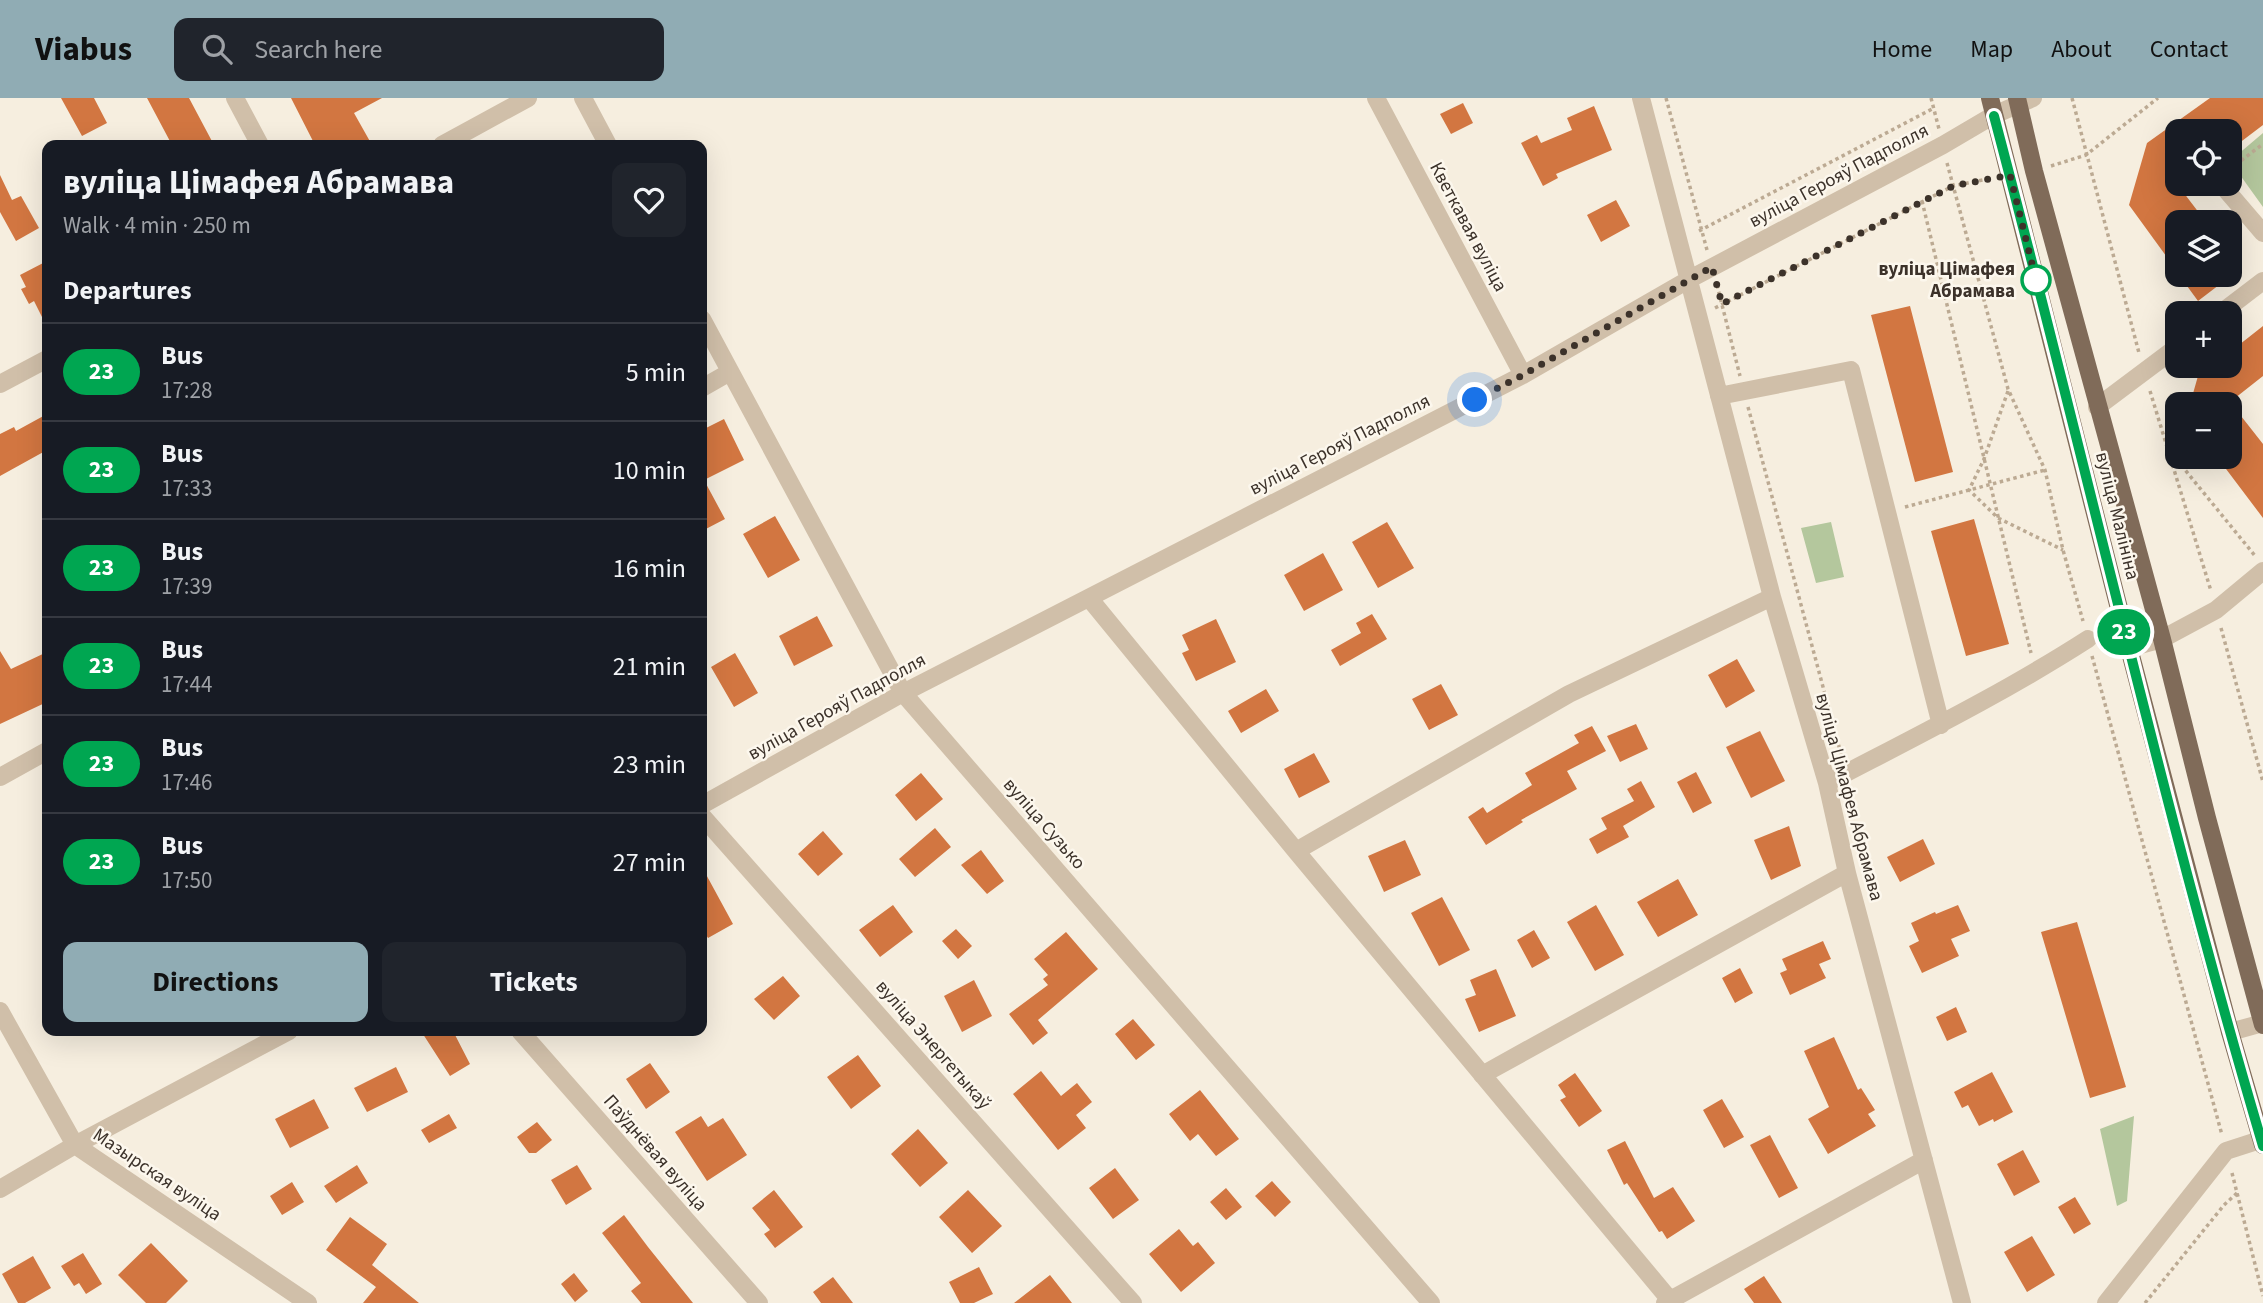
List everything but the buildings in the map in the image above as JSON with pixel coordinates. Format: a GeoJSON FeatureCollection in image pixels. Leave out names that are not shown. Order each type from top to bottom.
{"type":"FeatureCollection","features":[{"type":"Feature","properties":{"kind":"main road","name":"вуліца Малініна"},"geometry":{"type":"LineString","coordinates":[[2022,100],[2034,171],[2162,639],[2263,1024]]}},
{"type":"Feature","properties":{"kind":"main road","name":"вуліца Малініна"},"geometry":{"type":"LineString","coordinates":[[1992,107],[2129,648],[2230,1032],[2262,1141]]}},
{"type":"Feature","properties":{"kind":"street"},"geometry":{"type":"LineString","coordinates":[[234,98],[257,140]]}},
{"type":"Feature","properties":{"kind":"street"},"geometry":{"type":"LineString","coordinates":[[451,140],[528,98]]}},
{"type":"Feature","properties":{"kind":"street"},"geometry":{"type":"LineString","coordinates":[[583,98],[605,140]]}},
{"type":"Feature","properties":{"kind":"street","name":"Кветкавая вуліца"},"geometry":{"type":"LineString","coordinates":[[1376,98],[1523,375]]}},
{"type":"Feature","properties":{"kind":"street","name":"вуліца Цімафея Абрамава"},"geometry":{"type":"LineString","coordinates":[[1641,98],[1772,597],[1827,783],[1847,873],[1962,1303]]}},
{"type":"Feature","properties":{"kind":"street","name":"вуліца Герояў Падполля"},"geometry":{"type":"LineString","coordinates":[[707,802],[903,693],[1523,375],[1688,280],[1943,145],[1992,107],[2022,100]]}},
{"type":"Feature","properties":{"kind":"street"},"geometry":{"type":"LineString","coordinates":[[2231,196],[2263,233]]}},
{"type":"Feature","properties":{"kind":"street"},"geometry":{"type":"LineString","coordinates":[[2237,301],[2263,281]]}},
{"type":"Feature","properties":{"kind":"street","name":"вуліца Сузько"},"geometry":{"type":"LineString","coordinates":[[707,328],[903,693],[1431,1303]]}},
{"type":"Feature","properties":{"kind":"street"},"geometry":{"type":"LineString","coordinates":[[2097,407],[2165,355]]}},
{"type":"Feature","properties":{"kind":"street"},"geometry":{"type":"LineString","coordinates":[[0,384],[42,362]]}},
{"type":"Feature","properties":{"kind":"street"},"geometry":{"type":"LineString","coordinates":[[1719,396],[1852,370],[1941,725]]}},
{"type":"Feature","properties":{"kind":"street"},"geometry":{"type":"LineString","coordinates":[[707,385],[730,372]]}},
{"type":"Feature","properties":{"kind":"street"},"geometry":{"type":"LineString","coordinates":[[2129,648],[2162,639],[2216,610],[2263,571]]}},
{"type":"Feature","properties":{"kind":"street"},"geometry":{"type":"LineString","coordinates":[[1296,851],[1569,694],[1772,597]]}},
{"type":"Feature","properties":{"kind":"street"},"geometry":{"type":"LineString","coordinates":[[1089,598],[1668,1301],[1924,1160]]}},
{"type":"Feature","properties":{"kind":"street"},"geometry":{"type":"LineString","coordinates":[[1827,783],[1941,725],[2035,673],[2088,639]]}},
{"type":"Feature","properties":{"kind":"street"},"geometry":{"type":"LineString","coordinates":[[0,777],[42,754]]}},
{"type":"Feature","properties":{"kind":"street","name":"вуліца Энергетыкаў"},"geometry":{"type":"LineString","coordinates":[[707,822],[1133,1303]]}},
{"type":"Feature","properties":{"kind":"street"},"geometry":{"type":"LineString","coordinates":[[1482,1075],[1847,873]]}},
{"type":"Feature","properties":{"kind":"street","name":"Мазырская вуліца"},"geometry":{"type":"LineString","coordinates":[[0,1011],[75,1145],[308,1303]]}},
{"type":"Feature","properties":{"kind":"street"},"geometry":{"type":"LineString","coordinates":[[2230,1032],[2263,1024]]}},
{"type":"Feature","properties":{"kind":"street"},"geometry":{"type":"LineString","coordinates":[[0,1189],[75,1145],[280,1036]]}},
{"type":"Feature","properties":{"kind":"street","name":"Паўднёвая вуліца"},"geometry":{"type":"LineString","coordinates":[[524,1036],[759,1303]]}},
{"type":"Feature","properties":{"kind":"street"},"geometry":{"type":"LineString","coordinates":[[2106,1303],[2226,1152],[2262,1141]]}},
{"type":"Feature","properties":{"kind":"path"},"geometry":{"type":"LineString","coordinates":[[1666,98],[1846,773]]}},
{"type":"Feature","properties":{"kind":"path"},"geometry":{"type":"LineString","coordinates":[[1931,98],[2008,389],[2045,470],[2063,550],[2263,1296]]}},
{"type":"Feature","properties":{"kind":"path"},"geometry":{"type":"LineString","coordinates":[[2071,98],[2144,372],[2165,440]]}},
{"type":"Feature","properties":{"kind":"path"},"geometry":{"type":"LineString","coordinates":[[2034,171],[2085,155],[2158,98]]}},
{"type":"Feature","properties":{"kind":"path"},"geometry":{"type":"LineString","coordinates":[[1678,241],[1934,108]]}},
{"type":"Feature","properties":{"kind":"path"},"geometry":{"type":"LineString","coordinates":[[2242,160],[2263,144]]}},
{"type":"Feature","properties":{"kind":"path"},"geometry":{"type":"LineString","coordinates":[[1698,317],[1953,186],[2010,175]]}},
{"type":"Feature","properties":{"kind":"path"},"geometry":{"type":"LineString","coordinates":[[1922,201],[2035,673]]}},
{"type":"Feature","properties":{"kind":"path"},"geometry":{"type":"LineString","coordinates":[[1969,490],[1984,458],[2008,389]]}},
{"type":"Feature","properties":{"kind":"path"},"geometry":{"type":"LineString","coordinates":[[2174,469],[2263,782]]}},
{"type":"Feature","properties":{"kind":"path"},"geometry":{"type":"LineString","coordinates":[[2185,469],[2263,565]]}},
{"type":"Feature","properties":{"kind":"path"},"geometry":{"type":"LineString","coordinates":[[1887,512],[2045,470]]}},
{"type":"Feature","properties":{"kind":"path"},"geometry":{"type":"LineString","coordinates":[[1969,490],[1998,517],[2063,550]]}},
{"type":"Feature","properties":{"kind":"path"},"geometry":{"type":"LineString","coordinates":[[2145,1303],[2224,1205],[2237,1193]]}},
{"type":"Feature","properties":{"kind":"green space"},"geometry":{"type":"Polygon","coordinates":[[[2263,133],[2263,207],[2242,178],[2242,151],[2263,133]]]}},
{"type":"Feature","properties":{"kind":"green space"},"geometry":{"type":"Polygon","coordinates":[[[1831,522],[1844,577],[1816,583],[1801,528],[1831,522]]]}},
{"type":"Feature","properties":{"kind":"green space"},"geometry":{"type":"Polygon","coordinates":[[[2134,1116],[2127,1201],[2117,1206],[2100,1129],[2134,1116]]]}},
{"type":"Feature","properties":{"kind":"bus line","name":"23"},"geometry":{"type":"LineString","coordinates":[[1994,116],[2129,648],[2230,1032],[2263,1146]]}},
{"type":"Feature","properties":{"kind":"place","name":"вуліца Цімафея Абрамава"},"geometry":{"type":"Point","coordinates":[2036,280]}},
{"type":"Feature","properties":{"kind":"route"},"geometry":{"type":"LineString","coordinates":[[1475,400],[1712,267],[1722,304],[1953,186],[2010,175],[2036,280]]}}]}
